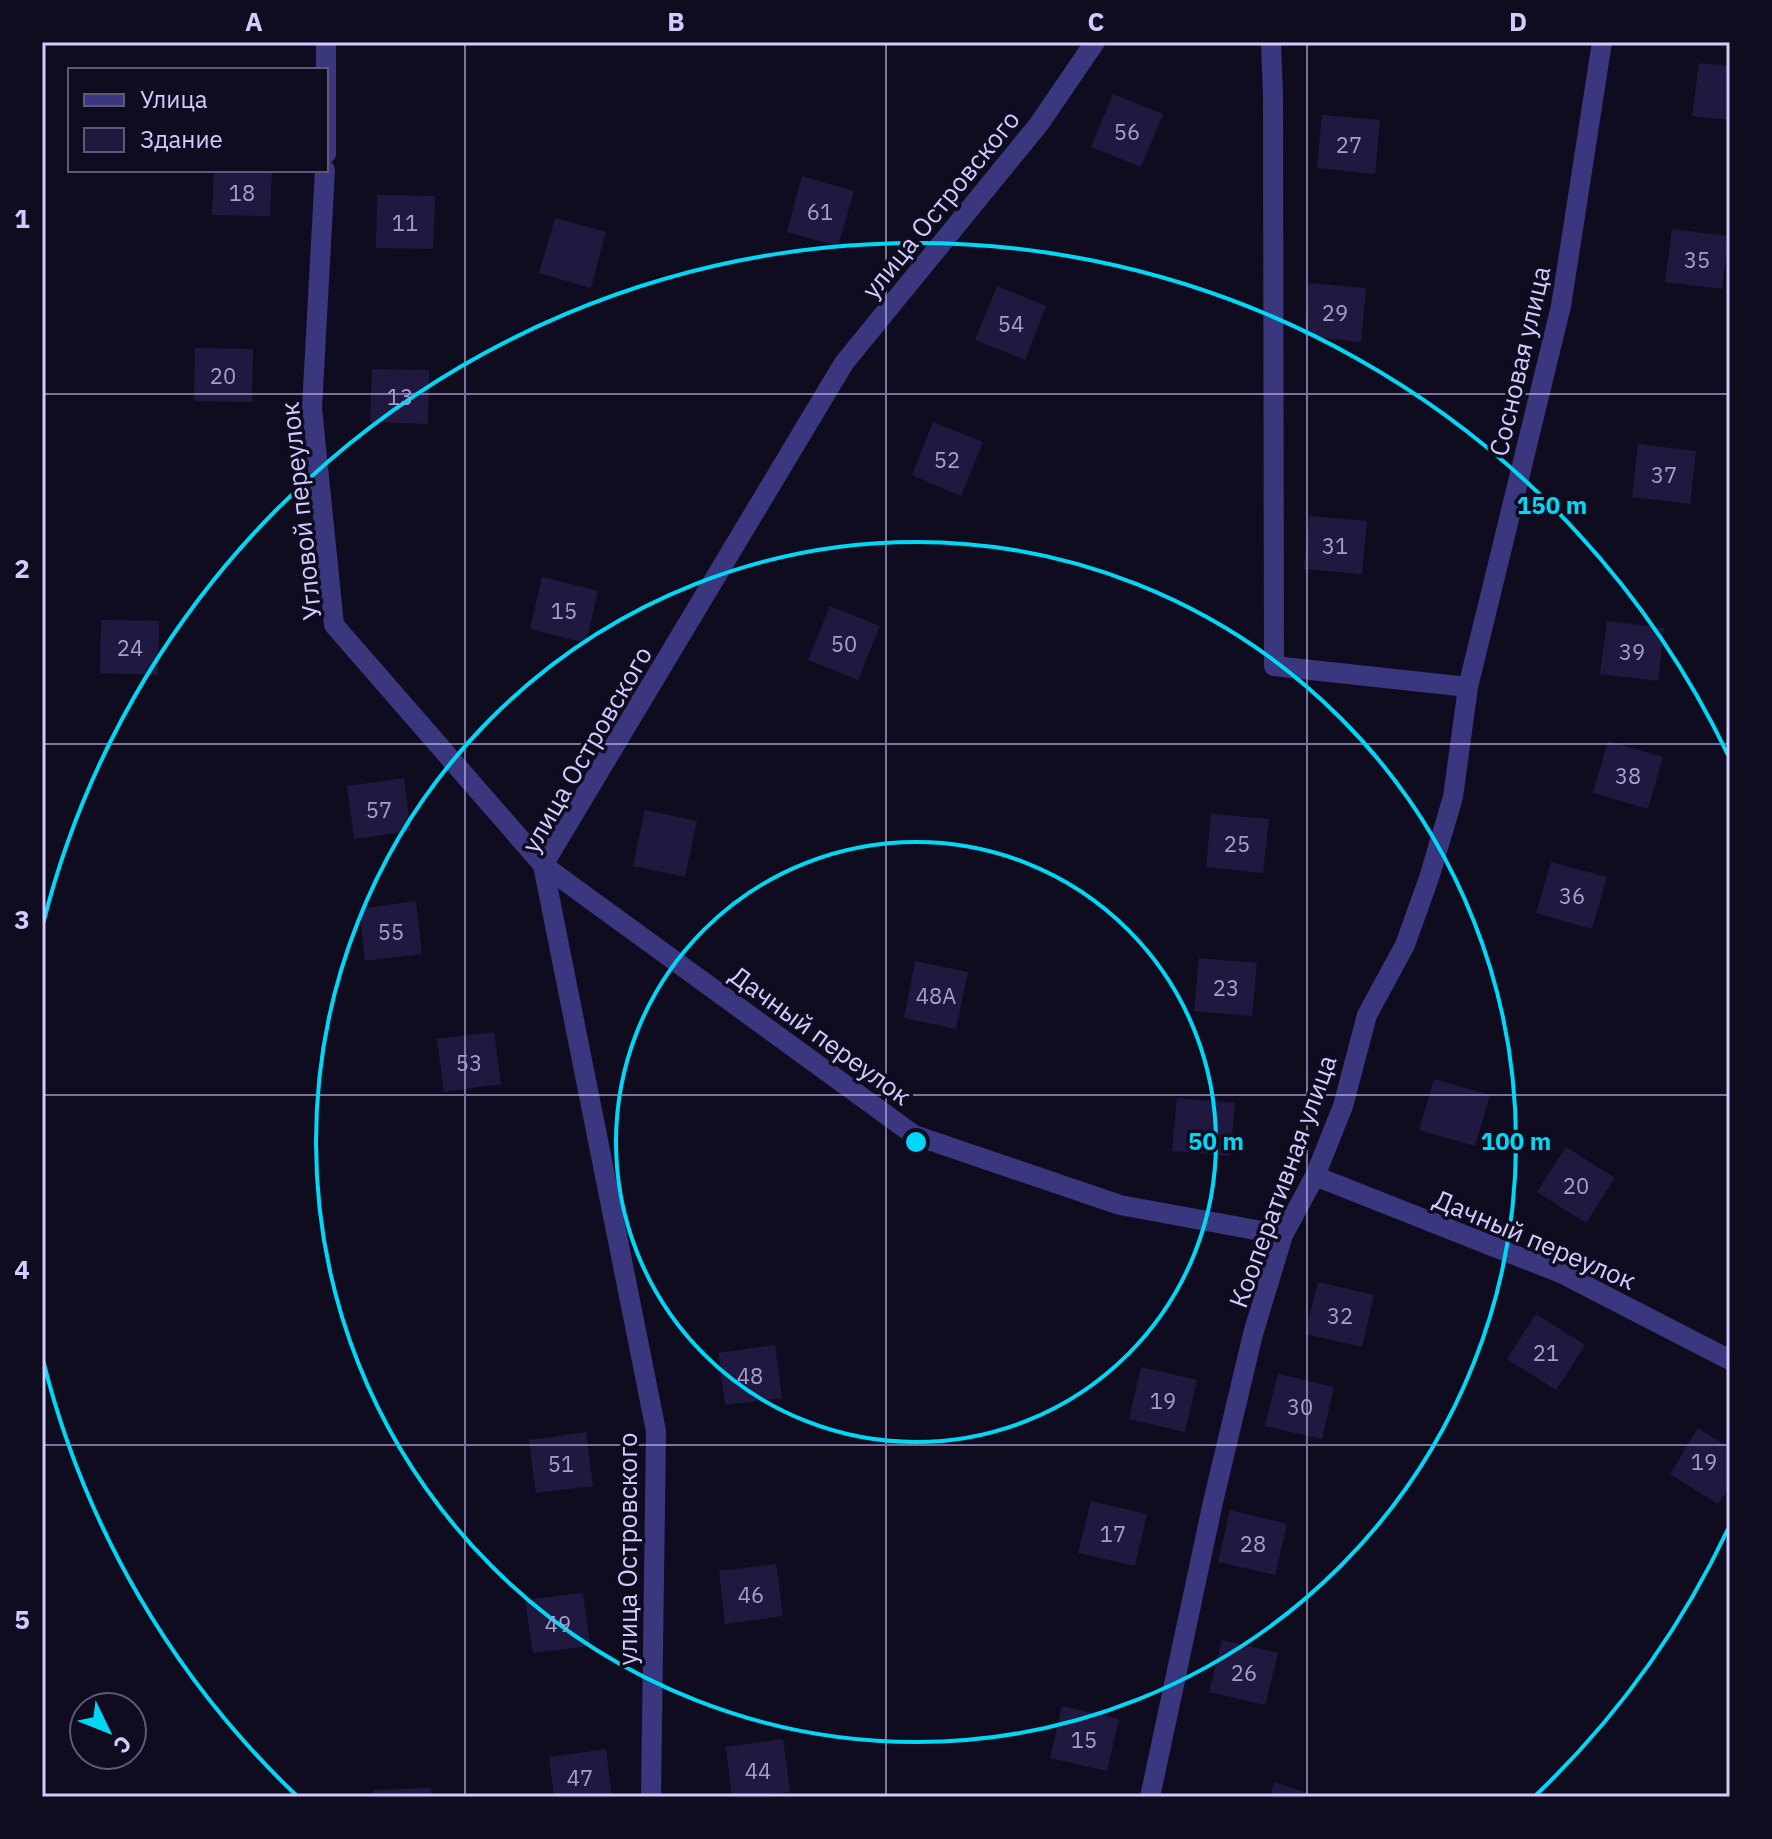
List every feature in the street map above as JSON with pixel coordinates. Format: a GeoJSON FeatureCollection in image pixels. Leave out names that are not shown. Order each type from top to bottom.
{"type":"FeatureCollection","features":[{"type":"Feature","properties":{"kind":"street"},"geometry":{"type":"LineString","coordinates":[[326,42],[326,68]]}},
{"type":"Feature","properties":{"kind":"street","name":"улица Островского"},"geometry":{"type":"LineString","coordinates":[[651,1797],[656,1431],[543,865],[844,363],[1039,124],[1095,42]]}},
{"type":"Feature","properties":{"kind":"street"},"geometry":{"type":"LineString","coordinates":[[1271,42],[1274,666],[1468,687]]}},
{"type":"Feature","properties":{"kind":"street","name":"Сосновая улица"},"geometry":{"type":"LineString","coordinates":[[1468,687],[1561,306],[1602,42]]}},
{"type":"Feature","properties":{"kind":"street","name":"Угловой переулок"},"geometry":{"type":"LineString","coordinates":[[325,172],[312,408],[334,625],[543,865]]}},
{"type":"Feature","properties":{"kind":"street","name":"Кооперативная улица"},"geometry":{"type":"LineString","coordinates":[[1150,1797],[1213,1502],[1253,1334],[1283,1235],[1315,1176],[1343,1106],[1367,1015],[1405,945],[1429,878],[1453,797],[1468,687]]}},
{"type":"Feature","properties":{"kind":"street","name":"Дачный переулок"},"geometry":{"type":"LineString","coordinates":[[543,865],[914,1135],[1120,1205],[1283,1235]]}},
{"type":"Feature","properties":{"kind":"street","name":"Дачный переулок"},"geometry":{"type":"LineString","coordinates":[[1315,1176],[1563,1274],[1730,1360]]}},
{"type":"Feature","properties":{"kind":"building"},"geometry":{"type":"Polygon","coordinates":[[[1699,63],[1730,66],[1730,120],[1692,116],[1699,63]]]}},
{"type":"Feature","properties":{"kind":"building"},"geometry":{"type":"Polygon","coordinates":[[[1113,94],[1163,114],[1141,167],[1091,147],[1113,94]]]}},
{"type":"Feature","properties":{"kind":"building"},"geometry":{"type":"Polygon","coordinates":[[[1322,115],[1380,120],[1375,174],[1317,168],[1322,115]]]}},
{"type":"Feature","properties":{"kind":"building"},"geometry":{"type":"Polygon","coordinates":[[[214,172],[272,172],[270,216],[212,215],[214,172]]]}},
{"type":"Feature","properties":{"kind":"building"},"geometry":{"type":"Polygon","coordinates":[[[802,176],[854,191],[838,246],[787,232],[802,176]]]}},
{"type":"Feature","properties":{"kind":"building"},"geometry":{"type":"Polygon","coordinates":[[[377,195],[435,196],[433,249],[376,248],[377,195]]]}},
{"type":"Feature","properties":{"kind":"building"},"geometry":{"type":"Polygon","coordinates":[[[555,218],[606,232],[591,288],[539,273],[555,218]]]}},
{"type":"Feature","properties":{"kind":"building"},"geometry":{"type":"Polygon","coordinates":[[[1672,229],[1729,236],[1722,289],[1665,282],[1672,229]]]}},
{"type":"Feature","properties":{"kind":"building"},"geometry":{"type":"Polygon","coordinates":[[[1309,283],[1366,288],[1361,342],[1304,336],[1309,283]]]}},
{"type":"Feature","properties":{"kind":"building"},"geometry":{"type":"Polygon","coordinates":[[[997,286],[1046,306],[1025,360],[975,340],[997,286]]]}},
{"type":"Feature","properties":{"kind":"building"},"geometry":{"type":"Polygon","coordinates":[[[195,348],[253,349],[252,402],[194,401],[195,348]]]}},
{"type":"Feature","properties":{"kind":"building"},"geometry":{"type":"Polygon","coordinates":[[[372,369],[429,370],[428,424],[370,422],[372,369]]]}},
{"type":"Feature","properties":{"kind":"building"},"geometry":{"type":"Polygon","coordinates":[[[933,422],[983,442],[961,496],[912,475],[933,422]]]}},
{"type":"Feature","properties":{"kind":"building"},"geometry":{"type":"Polygon","coordinates":[[[1638,444],[1696,451],[1690,504],[1632,497],[1638,444]]]}},
{"type":"Feature","properties":{"kind":"building"},"geometry":{"type":"Polygon","coordinates":[[[1309,516],[1367,521],[1362,574],[1304,569],[1309,516]]]}},
{"type":"Feature","properties":{"kind":"building"},"geometry":{"type":"Polygon","coordinates":[[[542,577],[598,591],[586,643],[530,629],[542,577]]]}},
{"type":"Feature","properties":{"kind":"building"},"geometry":{"type":"Polygon","coordinates":[[[830,606],[880,626],[858,680],[808,660],[830,606]]]}},
{"type":"Feature","properties":{"kind":"building"},"geometry":{"type":"Polygon","coordinates":[[[101,620],[159,621],[158,675],[100,673],[101,620]]]}},
{"type":"Feature","properties":{"kind":"building"},"geometry":{"type":"Polygon","coordinates":[[[1607,621],[1664,628],[1658,681],[1600,674],[1607,621]]]}},
{"type":"Feature","properties":{"kind":"building"},"geometry":{"type":"Polygon","coordinates":[[[1608,741],[1663,757],[1648,809],[1593,793],[1608,741]]]}},
{"type":"Feature","properties":{"kind":"building"},"geometry":{"type":"Polygon","coordinates":[[[404,778],[411,831],[354,839],[347,786],[404,778]]]}},
{"type":"Feature","properties":{"kind":"building"},"geometry":{"type":"Polygon","coordinates":[[[645,810],[697,821],[685,877],[633,866],[645,810]]]}},
{"type":"Feature","properties":{"kind":"building"},"geometry":{"type":"Polygon","coordinates":[[[1211,814],[1269,819],[1263,873],[1206,867],[1211,814]]]}},
{"type":"Feature","properties":{"kind":"building"},"geometry":{"type":"Polygon","coordinates":[[[1551,862],[1607,877],[1592,929],[1536,913],[1551,862]]]}},
{"type":"Feature","properties":{"kind":"building"},"geometry":{"type":"Polygon","coordinates":[[[416,901],[422,954],[365,961],[359,909],[416,901]]]}},
{"type":"Feature","properties":{"kind":"building"},"geometry":{"type":"Polygon","coordinates":[[[1199,958],[1257,963],[1252,1016],[1194,1011],[1199,958]]]}},
{"type":"Feature","properties":{"kind":"building"},"geometry":{"type":"Polygon","coordinates":[[[915,961],[968,972],[956,1029],[904,1018],[915,961]]]}},
{"type":"Feature","properties":{"kind":"building"},"geometry":{"type":"Polygon","coordinates":[[[494,1032],[501,1084],[444,1092],[437,1039],[494,1032]]]}},
{"type":"Feature","properties":{"kind":"building"},"geometry":{"type":"Polygon","coordinates":[[[1434,1079],[1490,1095],[1475,1146],[1419,1130],[1434,1079]]]}},
{"type":"Feature","properties":{"kind":"building"},"geometry":{"type":"Polygon","coordinates":[[[1177,1098],[1235,1103],[1230,1156],[1172,1151],[1177,1098]]]}},
{"type":"Feature","properties":{"kind":"building"},"geometry":{"type":"Polygon","coordinates":[[[1566,1147],[1615,1178],[1586,1223],[1537,1192],[1566,1147]]]}},
{"type":"Feature","properties":{"kind":"building"},"geometry":{"type":"Polygon","coordinates":[[[1318,1282],[1374,1295],[1362,1347],[1305,1334],[1318,1282]]]}},
{"type":"Feature","properties":{"kind":"building"},"geometry":{"type":"Polygon","coordinates":[[[1536,1314],[1585,1345],[1556,1390],[1507,1359],[1536,1314]]]}},
{"type":"Feature","properties":{"kind":"building"},"geometry":{"type":"Polygon","coordinates":[[[775,1345],[782,1398],[725,1405],[718,1353],[775,1345]]]}},
{"type":"Feature","properties":{"kind":"building"},"geometry":{"type":"Polygon","coordinates":[[[1141,1367],[1197,1380],[1185,1432],[1129,1419],[1141,1367]]]}},
{"type":"Feature","properties":{"kind":"building"},"geometry":{"type":"Polygon","coordinates":[[[1278,1374],[1334,1387],[1322,1439],[1265,1426],[1278,1374]]]}},
{"type":"Feature","properties":{"kind":"building"},"geometry":{"type":"Polygon","coordinates":[[[1698,1428],[1730,1448],[1730,1486],[1718,1504],[1670,1474],[1698,1428]]]}},
{"type":"Feature","properties":{"kind":"building"},"geometry":{"type":"Polygon","coordinates":[[[586,1432],[593,1486],[536,1493],[529,1440],[586,1432]]]}},
{"type":"Feature","properties":{"kind":"building"},"geometry":{"type":"Polygon","coordinates":[[[1091,1501],[1147,1514],[1135,1566],[1078,1553],[1091,1501]]]}},
{"type":"Feature","properties":{"kind":"building"},"geometry":{"type":"Polygon","coordinates":[[[1230,1510],[1287,1524],[1275,1575],[1218,1562],[1230,1510]]]}},
{"type":"Feature","properties":{"kind":"building"},"geometry":{"type":"Polygon","coordinates":[[[776,1564],[783,1616],[725,1624],[719,1571],[776,1564]]]}},
{"type":"Feature","properties":{"kind":"building"},"geometry":{"type":"Polygon","coordinates":[[[583,1593],[590,1646],[533,1653],[525,1600],[583,1593]]]}},
{"type":"Feature","properties":{"kind":"building"},"geometry":{"type":"Polygon","coordinates":[[[1222,1640],[1278,1653],[1265,1705],[1209,1692],[1222,1640]]]}},
{"type":"Feature","properties":{"kind":"building"},"geometry":{"type":"Polygon","coordinates":[[[1062,1706],[1119,1719],[1107,1771],[1050,1758],[1062,1706]]]}},
{"type":"Feature","properties":{"kind":"building"},"geometry":{"type":"Polygon","coordinates":[[[783,1739],[790,1792],[732,1797],[726,1747],[783,1739]]]}},
{"type":"Feature","properties":{"kind":"building"},"geometry":{"type":"Polygon","coordinates":[[[606,1749],[612,1797],[554,1797],[549,1757],[606,1749]]]}},
{"type":"Feature","properties":{"kind":"building"},"geometry":{"type":"Polygon","coordinates":[[[1274,1782],[1317,1796],[1317,1797],[1270,1797],[1274,1782]]]}},
{"type":"Feature","properties":{"kind":"building"},"geometry":{"type":"Polygon","coordinates":[[[431,1788],[431,1797],[374,1797],[373,1790],[431,1788]]]}}]}
